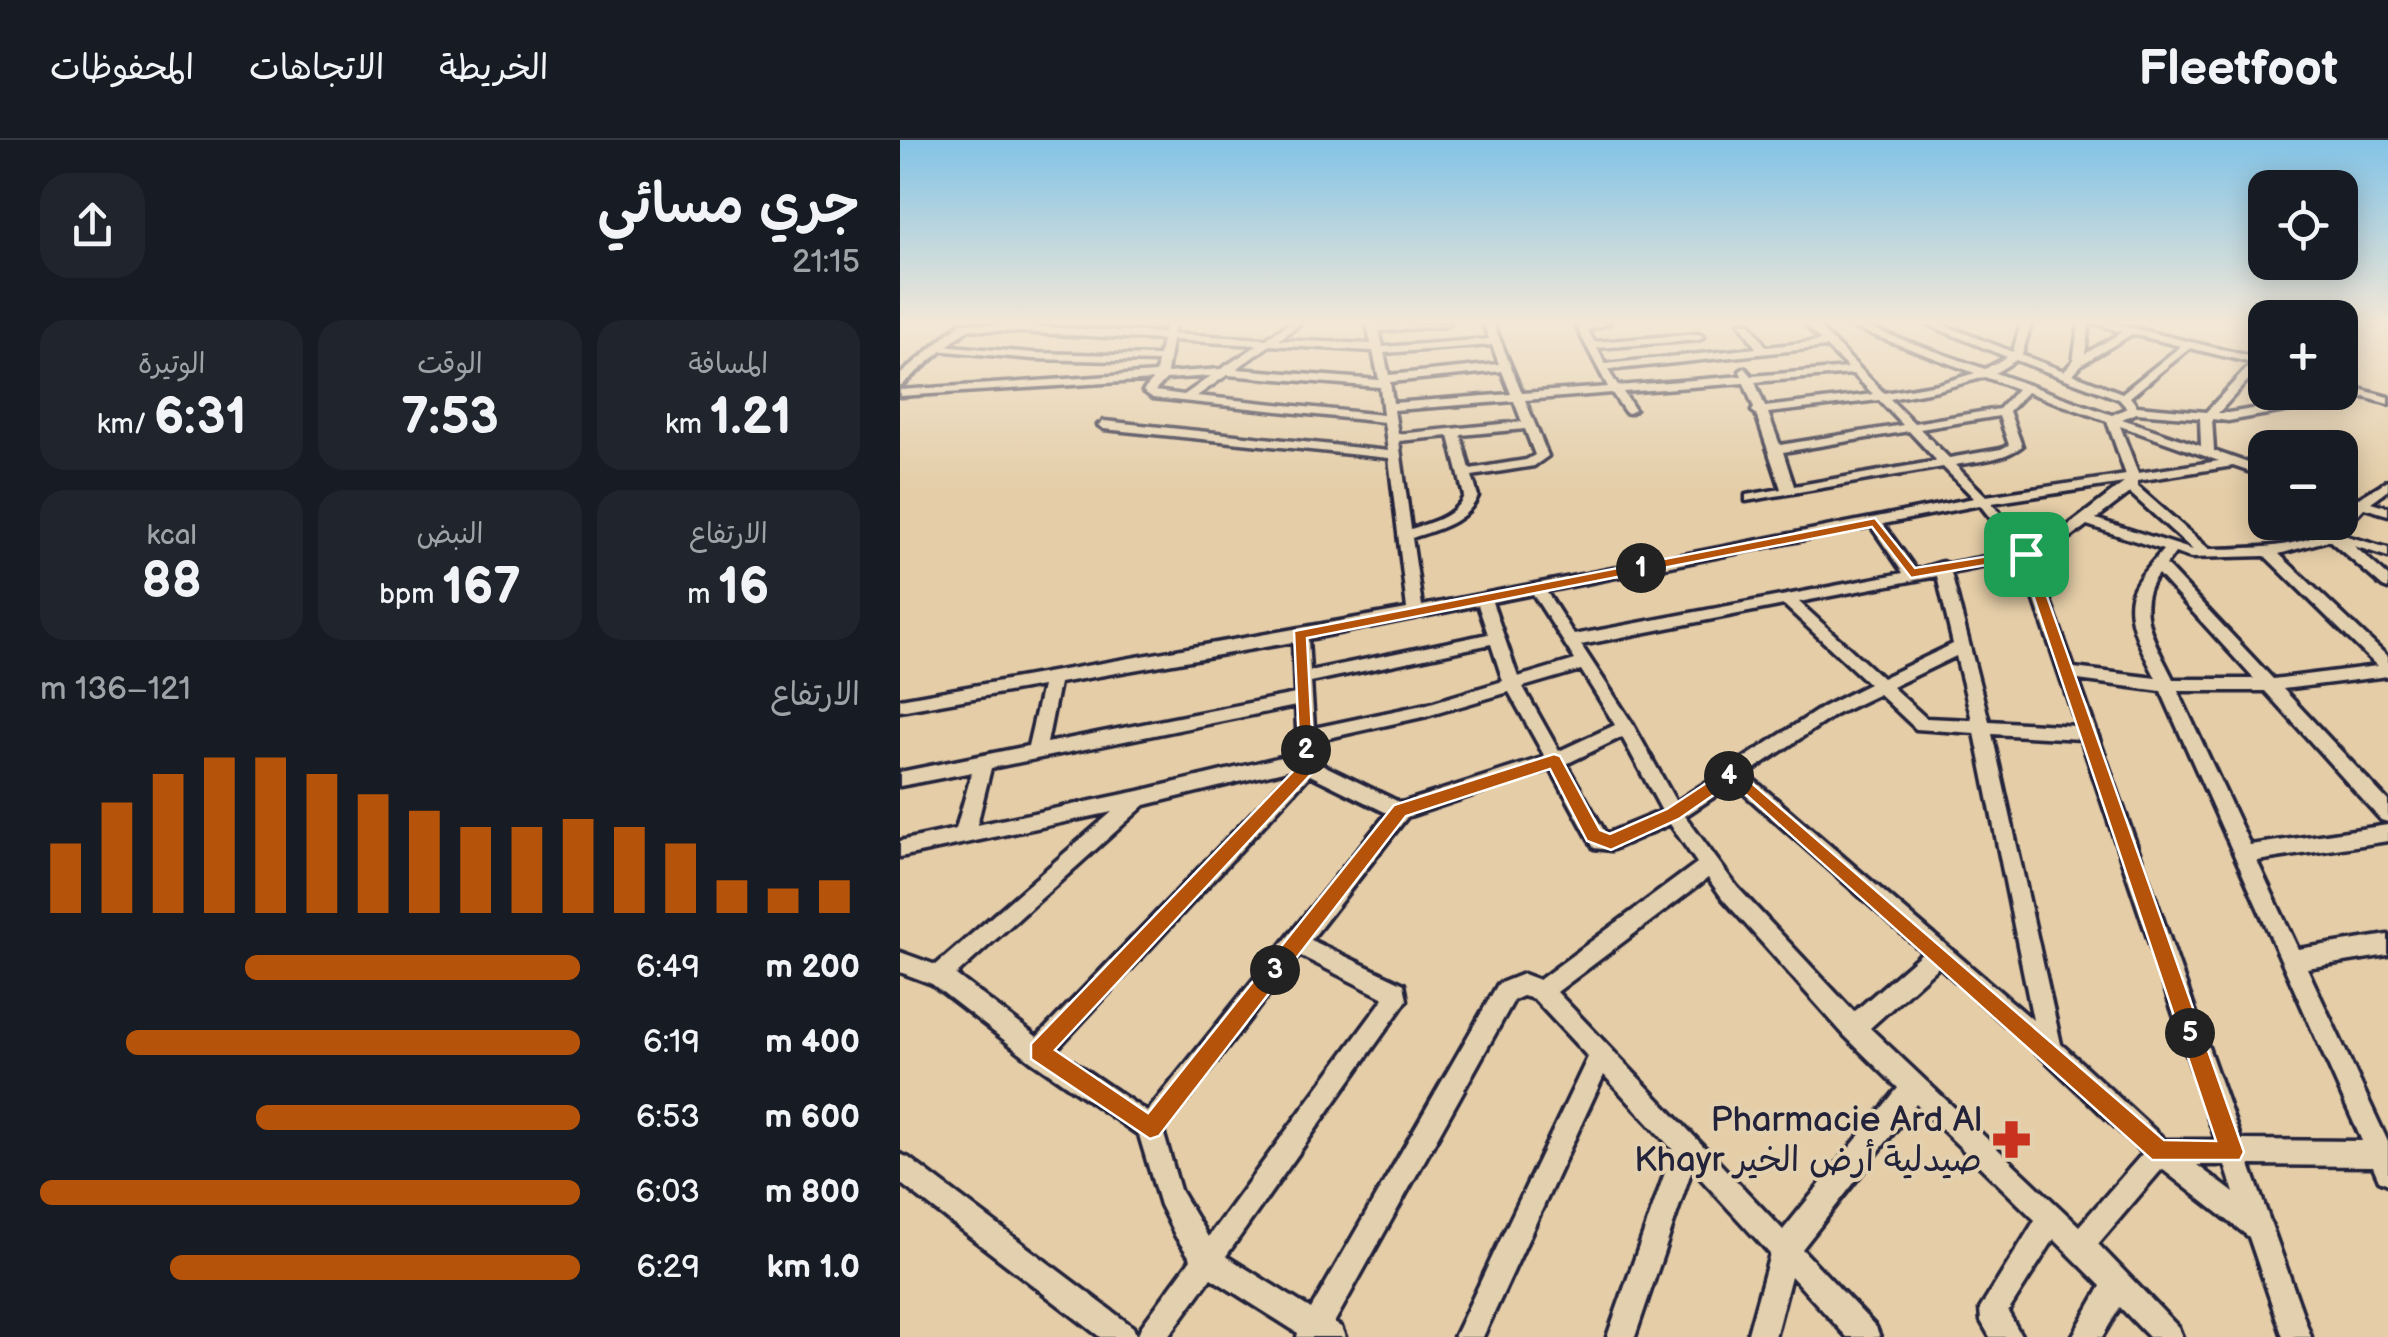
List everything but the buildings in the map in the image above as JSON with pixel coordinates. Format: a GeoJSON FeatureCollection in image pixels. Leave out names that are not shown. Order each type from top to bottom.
{"type":"FeatureCollection","features":[{"type":"Feature","properties":{"kind":"street"},"geometry":{"type":"LineString","coordinates":[[900,394],[1147,379]]}},
{"type":"Feature","properties":{"kind":"street"},"geometry":{"type":"LineString","coordinates":[[1160,379],[1150,393],[1184,400],[1387,413],[1517,395],[1614,392],[1748,379],[1788,489]]}},
{"type":"Feature","properties":{"kind":"street"},"geometry":{"type":"LineString","coordinates":[[1184,400],[1214,379]]}},
{"type":"Feature","properties":{"kind":"street"},"geometry":{"type":"LineString","coordinates":[[1334,379],[1403,379]]}},
{"type":"Feature","properties":{"kind":"street"},"geometry":{"type":"LineString","coordinates":[[1463,474],[1530,463],[1542,456],[1511,379]]}},
{"type":"Feature","properties":{"kind":"street"},"geometry":{"type":"LineString","coordinates":[[1607,379],[1628,410]]}},
{"type":"Feature","properties":{"kind":"street"},"geometry":{"type":"LineString","coordinates":[[1864,379],[1983,500],[2026,554],[2068,673],[2084,733],[2296,1337]]}},
{"type":"Feature","properties":{"kind":"street"},"geometry":{"type":"LineString","coordinates":[[1758,411],[1883,397],[1975,379]]}},
{"type":"Feature","properties":{"kind":"street"},"geometry":{"type":"LineString","coordinates":[[1998,379],[2248,469]]}},
{"type":"Feature","properties":{"kind":"street"},"geometry":{"type":"LineString","coordinates":[[2076,379],[2123,397],[2134,409]]}},
{"type":"Feature","properties":{"kind":"street"},"geometry":{"type":"LineString","coordinates":[[2123,397],[2146,379]]}},
{"type":"Feature","properties":{"kind":"street"},"geometry":{"type":"LineString","coordinates":[[2208,454],[2206,418],[2244,379]]}},
{"type":"Feature","properties":{"kind":"street"},"geometry":{"type":"LineString","coordinates":[[1384,381],[1415,610]]}},
{"type":"Feature","properties":{"kind":"street"},"geometry":{"type":"LineString","coordinates":[[1776,450],[2003,411],[2024,388]]}},
{"type":"Feature","properties":{"kind":"street"},"geometry":{"type":"LineString","coordinates":[[2358,392],[2388,401]]}},
{"type":"Feature","properties":{"kind":"street"},"geometry":{"type":"LineString","coordinates":[[2112,419],[2134,409],[2206,418],[2365,394]]}},
{"type":"Feature","properties":{"kind":"street"},"geometry":{"type":"LineString","coordinates":[[1751,498],[2016,446],[2003,411]]}},
{"type":"Feature","properties":{"kind":"street"},"geometry":{"type":"LineString","coordinates":[[2112,419],[2131,480],[2206,554]]}},
{"type":"Feature","properties":{"kind":"street"},"geometry":{"type":"LineString","coordinates":[[1104,424],[1393,455]]}},
{"type":"Feature","properties":{"kind":"street"},"geometry":{"type":"LineString","coordinates":[[1390,438],[1530,425]]}},
{"type":"Feature","properties":{"kind":"street"},"geometry":{"type":"LineString","coordinates":[[1403,536],[1460,514],[1468,505],[1470,496],[1454,432]]}},
{"type":"Feature","properties":{"kind":"street"},"geometry":{"type":"LineString","coordinates":[[900,705],[1300,635],[1983,500],[2229,463]]}},
{"type":"Feature","properties":{"kind":"street"},"geometry":{"type":"LineString","coordinates":[[1571,640],[2026,554],[2086,520],[2131,480]]}},
{"type":"Feature","properties":{"kind":"street"},"geometry":{"type":"LineString","coordinates":[[2358,507],[2388,484]]}},
{"type":"Feature","properties":{"kind":"street"},"geometry":{"type":"LineString","coordinates":[[2358,503],[2388,511]]}},
{"type":"Feature","properties":{"kind":"street"},"geometry":{"type":"LineString","coordinates":[[2086,520],[2164,558],[2271,685],[2388,814]]}},
{"type":"Feature","properties":{"kind":"street"},"geometry":{"type":"LineString","coordinates":[[1875,522],[1911,573]]}},
{"type":"Feature","properties":{"kind":"street"},"geometry":{"type":"LineString","coordinates":[[2080,1245],[2160,1152],[2385,1159],[2136,612],[2136,594],[2164,558],[2292,550],[2319,540]]}},
{"type":"Feature","properties":{"kind":"street"},"geometry":{"type":"LineString","coordinates":[[2338,540],[2388,584]]}},
{"type":"Feature","properties":{"kind":"street"},"geometry":{"type":"LineString","coordinates":[[2348,540],[2388,553]]}},
{"type":"Feature","properties":{"kind":"street"},"geometry":{"type":"LineString","coordinates":[[2270,552],[2388,668]]}},
{"type":"Feature","properties":{"kind":"street"},"geometry":{"type":"LineString","coordinates":[[1942,567],[1982,727],[2051,1050]]}},
{"type":"Feature","properties":{"kind":"street"},"geometry":{"type":"LineString","coordinates":[[1537,589],[1708,866],[1854,1028],[2080,1245],[2168,1337]]}},
{"type":"Feature","properties":{"kind":"street"},"geometry":{"type":"LineString","coordinates":[[1484,598],[1494,638],[1512,681],[1601,842],[1611,842],[1673,814],[1829,711],[1962,646]]}},
{"type":"Feature","properties":{"kind":"street"},"geometry":{"type":"LineString","coordinates":[[1786,599],[1922,724],[2084,733]]}},
{"type":"Feature","properties":{"kind":"street"},"geometry":{"type":"LineString","coordinates":[[1038,1052],[1307,762],[1300,635]]}},
{"type":"Feature","properties":{"kind":"street"},"geometry":{"type":"LineString","coordinates":[[900,779],[1036,752],[1494,638]]}},
{"type":"Feature","properties":{"kind":"street"},"geometry":{"type":"LineString","coordinates":[[1306,736],[1427,710],[1512,681],[1582,664]]}},
{"type":"Feature","properties":{"kind":"street"},"geometry":{"type":"LineString","coordinates":[[2068,673],[2166,685],[2271,685],[2388,668]]}},
{"type":"Feature","properties":{"kind":"street"},"geometry":{"type":"LineString","coordinates":[[1036,752],[1052,678]]}},
{"type":"Feature","properties":{"kind":"street"},"geometry":{"type":"LineString","coordinates":[[1150,1128],[1400,810],[1554,761],[1626,728]]}},
{"type":"Feature","properties":{"kind":"street"},"geometry":{"type":"LineString","coordinates":[[964,836],[984,762]]}},
{"type":"Feature","properties":{"kind":"street"},"geometry":{"type":"LineString","coordinates":[[900,849],[1307,762],[1400,810]]}},
{"type":"Feature","properties":{"kind":"street"},"geometry":{"type":"LineString","coordinates":[[1732,773],[2051,1050],[2160,1152],[2258,1228]]}},
{"type":"Feature","properties":{"kind":"street"},"geometry":{"type":"LineString","coordinates":[[939,976],[1139,800]]}},
{"type":"Feature","properties":{"kind":"street"},"geometry":{"type":"LineString","coordinates":[[2246,854],[2388,833]]}},
{"type":"Feature","properties":{"kind":"street"},"geometry":{"type":"LineString","coordinates":[[1541,991],[1708,866]]}},
{"type":"Feature","properties":{"kind":"street"},"geometry":{"type":"LineString","coordinates":[[1151,1337],[1398,995],[1296,943]]}},
{"type":"Feature","properties":{"kind":"street"},"geometry":{"type":"LineString","coordinates":[[2295,960],[2388,945]]}},
{"type":"Feature","properties":{"kind":"street"},"geometry":{"type":"LineString","coordinates":[[1854,1028],[1937,954]]}},
{"type":"Feature","properties":{"kind":"street"},"geometry":{"type":"LineString","coordinates":[[900,962],[939,976],[1038,1052],[1150,1128],[1156,1166],[1170,1199],[1207,1258],[1319,1334],[1506,992],[1523,985],[1541,991],[1866,1337]]}},
{"type":"Feature","properties":{"kind":"street"},"geometry":{"type":"LineString","coordinates":[[1468,1337],[1601,1055]]}},
{"type":"Feature","properties":{"kind":"street"},"geometry":{"type":"LineString","coordinates":[[1760,1337],[1784,1250],[1915,1086]]}},
{"type":"Feature","properties":{"kind":"street"},"geometry":{"type":"LineString","coordinates":[[1621,1337],[1687,1146]]}},
{"type":"Feature","properties":{"kind":"street"},"geometry":{"type":"LineString","coordinates":[[900,1167],[1124,1337]]}},
{"type":"Feature","properties":{"kind":"street"},"geometry":{"type":"LineString","coordinates":[[2008,1337],[1995,1321],[1994,1309],[2052,1218]]}},
{"type":"Feature","properties":{"kind":"street"},"geometry":{"type":"LineString","coordinates":[[2086,1337],[2118,1284]]}},
{"type":"Feature","properties":{"kind":"place","name":"Pharmacie Ard Al Khayr صيدلية أرض الخير"},"geometry":{"type":"Point","coordinates":[2012,1140]}},
{"type":"Feature","properties":{"kind":"route"},"geometry":{"type":"LineString","coordinates":[[1875,522],[1911,573],[2026,554],[2068,673],[2084,733],[2232,1152],[2160,1152],[2051,1050],[1732,773],[1673,814],[1611,842],[1601,842],[1594,836],[1554,761],[1400,810],[1150,1128],[1038,1052],[1308,766],[1300,635],[1875,522]]}}]}
